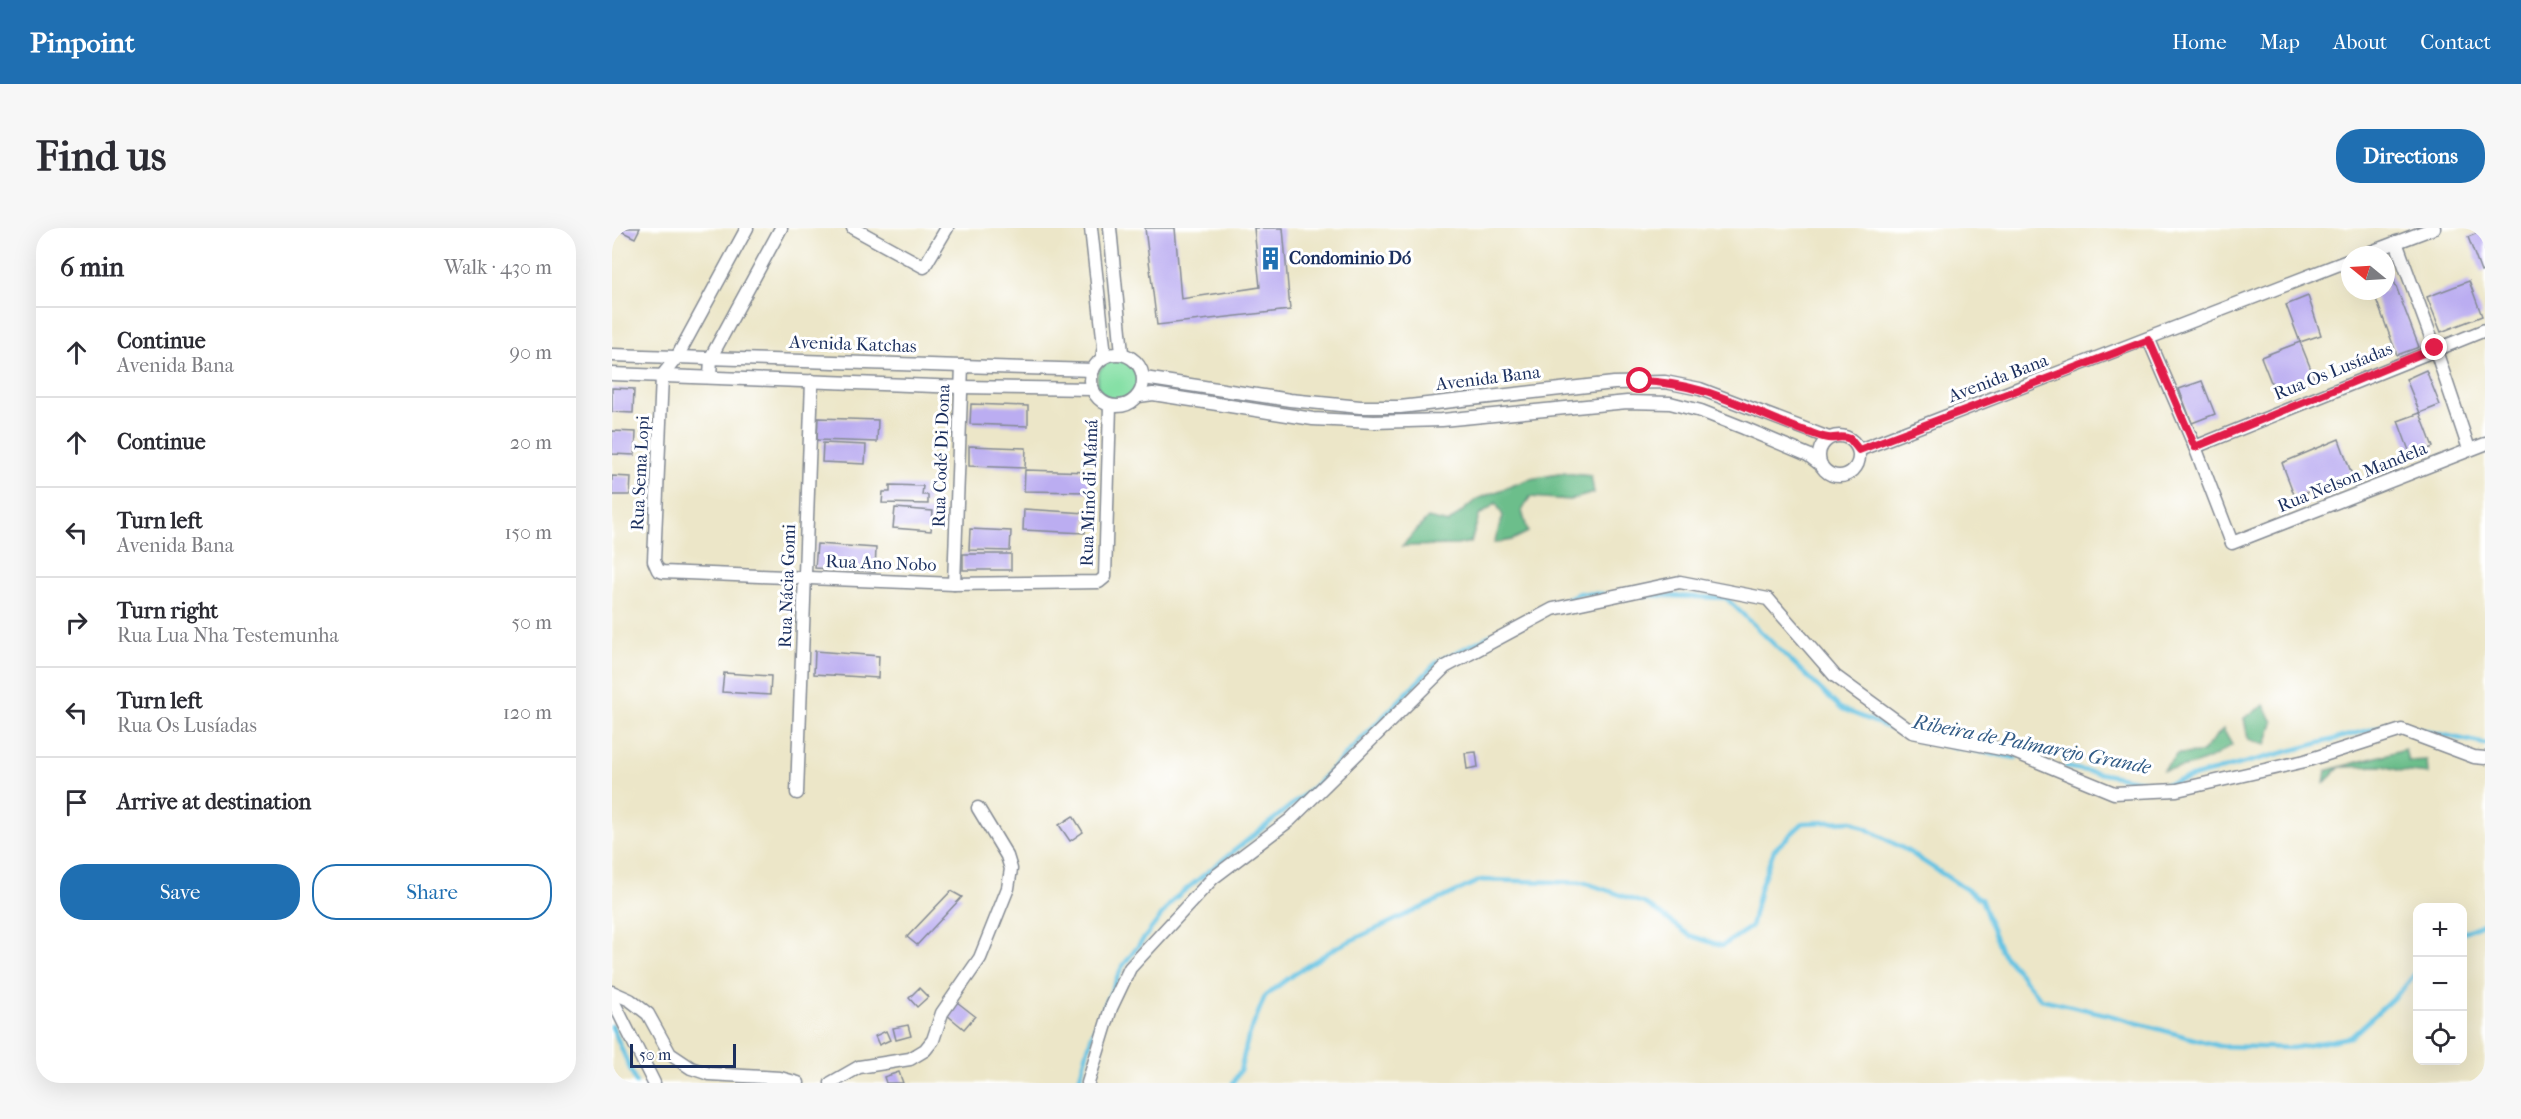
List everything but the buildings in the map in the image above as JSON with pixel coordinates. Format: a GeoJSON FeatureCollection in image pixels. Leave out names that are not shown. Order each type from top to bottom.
{"type":"FeatureCollection","features":[{"type":"Feature","properties":{"kind":"street"},"geometry":{"type":"LineString","coordinates":[[662,376],[677,357],[747,228]]}},
{"type":"Feature","properties":{"kind":"street"},"geometry":{"type":"LineString","coordinates":[[710,377],[711,357],[781,228]]}},
{"type":"Feature","properties":{"kind":"street"},"geometry":{"type":"LineString","coordinates":[[853,228],[924,267],[947,228]]}},
{"type":"Feature","properties":{"kind":"street"},"geometry":{"type":"LineString","coordinates":[[1091,228],[1104,345],[1102,358],[1093,370],[1093,389],[1101,401],[1110,405],[1128,404],[1139,396],[1144,378],[1135,361],[1122,353],[1102,358]]}},
{"type":"Feature","properties":{"kind":"street"},"geometry":{"type":"LineString","coordinates":[[1110,228],[1122,353]]}},
{"type":"Feature","properties":{"kind":"street"},"geometry":{"type":"LineString","coordinates":[[2386,246],[2434,228]]}},
{"type":"Feature","properties":{"kind":"street"},"geometry":{"type":"LineString","coordinates":[[2396,242],[2469,449]]}},
{"type":"Feature","properties":{"kind":"street","name":"Avenida Bana"},"geometry":{"type":"LineString","coordinates":[[1859,450],[2149,340],[2341,264]]}},
{"type":"Feature","properties":{"kind":"street","name":"Rua Os Lusíadas"},"geometry":{"type":"LineString","coordinates":[[2195,447],[2435,348],[2485,330]]}},
{"type":"Feature","properties":{"kind":"street"},"geometry":{"type":"LineString","coordinates":[[2149,340],[2195,447]]}},
{"type":"Feature","properties":{"kind":"street","name":"Avenida Katchas"},"geometry":{"type":"LineString","coordinates":[[612,355],[1093,370]]}},
{"type":"Feature","properties":{"kind":"street","name":"Rua Codé Di Dona"},"geometry":{"type":"LineString","coordinates":[[954,584],[962,366]]}},
{"type":"Feature","properties":{"kind":"street"},"geometry":{"type":"LineString","coordinates":[[612,374],[961,387],[1093,389]]}},
{"type":"Feature","properties":{"kind":"street","name":"Rua Sema Lopi"},"geometry":{"type":"LineString","coordinates":[[658,570],[654,561],[662,376]]}},
{"type":"Feature","properties":{"kind":"street","name":"Avenida Bana"},"geometry":{"type":"LineString","coordinates":[[1144,378],[1290,400],[1360,407],[1400,407],[1614,383],[1665,382],[1700,389],[1829,438]]}},
{"type":"Feature","properties":{"kind":"street","name":"Rua Nácia Gomi"},"geometry":{"type":"LineString","coordinates":[[797,793],[812,381]]}},
{"type":"Feature","properties":{"kind":"street","name":"Avenida Bana"},"geometry":{"type":"LineString","coordinates":[[1139,396],[1153,394],[1313,419],[1374,422],[1442,420],[1627,402],[1670,404],[1701,411],[1744,428],[1808,455],[1821,465]]}},
{"type":"Feature","properties":{"kind":"street","name":"Rua Minó di Mámá"},"geometry":{"type":"LineString","coordinates":[[1102,581],[1105,577],[1110,405]]}},
{"type":"Feature","properties":{"kind":"street"},"geometry":{"type":"LineString","coordinates":[[1836,436],[1850,439],[1859,450],[1859,462],[1846,476],[1829,474],[1821,465],[1820,450],[1829,438],[1836,436]]}},
{"type":"Feature","properties":{"kind":"street","name":"Rua Nelson Mandela"},"geometry":{"type":"LineString","coordinates":[[2195,447],[2232,543],[2485,444]]}},
{"type":"Feature","properties":{"kind":"street","name":"Rua Ano Nobo"},"geometry":{"type":"LineString","coordinates":[[658,570],[668,574],[954,584],[1095,583],[1102,581]]}},
{"type":"Feature","properties":{"kind":"street"},"geometry":{"type":"LineString","coordinates":[[1088,1083],[1111,1008],[1130,968],[1213,878],[1290,820],[1445,667],[1553,609],[1680,582],[1768,599],[1835,676],[1912,732],[2012,751],[2114,793],[2177,790],[2305,761],[2402,730],[2474,757],[2485,758]]}},
{"type":"Feature","properties":{"kind":"street"},"geometry":{"type":"LineString","coordinates":[[831,1083],[859,1067],[910,1059],[925,1050],[933,1040],[942,1013],[980,958],[1008,888],[1011,869],[1007,856],[978,808]]}},
{"type":"Feature","properties":{"kind":"street"},"geometry":{"type":"LineString","coordinates":[[612,992],[630,1000],[648,1014],[670,1054],[691,1068],[709,1074],[780,1078],[798,1083]]}},
{"type":"Feature","properties":{"kind":"street"},"geometry":{"type":"LineString","coordinates":[[612,999],[654,1083]]}},
{"type":"Feature","properties":{"kind":"green space"},"geometry":{"type":"Polygon","coordinates":[[[1117,360],[1131,366],[1137,380],[1131,394],[1117,400],[1103,394],[1097,380],[1103,366],[1117,360]]]}},
{"type":"Feature","properties":{"kind":"green space"},"geometry":{"type":"Polygon","coordinates":[[[1564,473],[1591,476],[1594,493],[1570,500],[1530,497],[1522,511],[1528,532],[1512,540],[1494,543],[1503,516],[1496,503],[1479,516],[1471,542],[1457,545],[1402,546],[1428,518],[1448,523],[1477,499],[1530,479],[1564,473]]]}},
{"type":"Feature","properties":{"kind":"green space"},"geometry":{"type":"Polygon","coordinates":[[[2264,705],[2273,722],[2266,745],[2248,739],[2244,718],[2264,705]]]}},
{"type":"Feature","properties":{"kind":"green space"},"geometry":{"type":"Polygon","coordinates":[[[2223,729],[2232,745],[2224,751],[2199,763],[2163,770],[2177,754],[2201,753],[2223,729]]]}},
{"type":"Feature","properties":{"kind":"green space"},"geometry":{"type":"Polygon","coordinates":[[[2405,749],[2408,761],[2427,760],[2428,774],[2401,771],[2384,766],[2340,767],[2324,783],[2326,771],[2346,765],[2405,749]]]}},
{"type":"Feature","properties":{"kind":"waterway","name":"Ribeira de Palmarejo Grande"},"geometry":{"type":"LineString","coordinates":[[1558,603],[1579,593],[1604,594]]}},
{"type":"Feature","properties":{"kind":"waterway","name":"Ribeira de Palmarejo Grande"},"geometry":{"type":"LineString","coordinates":[[1642,595],[1726,598],[1840,708],[1921,741],[2016,758]]}},
{"type":"Feature","properties":{"kind":"waterway","name":"Ribeira de Palmarejo Grande"},"geometry":{"type":"LineString","coordinates":[[1078,1083],[1092,1035],[1122,967],[1174,899],[1314,787],[1437,662],[1493,634]]}},
{"type":"Feature","properties":{"kind":"waterway","name":"Ribeira de Palmarejo Grande"},"geometry":{"type":"LineString","coordinates":[[2066,767],[2162,785],[2391,724],[2402,726]]}},
{"type":"Feature","properties":{"kind":"waterway","name":"Ribeira de Palmarejo Grande"},"geometry":{"type":"LineString","coordinates":[[2416,729],[2485,744]]}},
{"type":"Feature","properties":{"kind":"waterway"},"geometry":{"type":"LineString","coordinates":[[1233,1083],[1240,1071],[1248,1038],[1265,996],[1294,974],[1337,947],[1481,880],[1586,883],[1646,904],[1689,935],[1722,946],[1751,927],[1760,888],[1774,850],[1803,823],[1852,821],[1906,850],[1981,899],[2000,950],[2041,999],[2109,1015],[2219,1046],[2293,1048],[2351,1037],[2402,990],[2413,976]]}},
{"type":"Feature","properties":{"kind":"waterway"},"geometry":{"type":"LineString","coordinates":[[2467,931],[2485,923]]}},
{"type":"Feature","properties":{"kind":"waterway","name":"Ribeira de Palmarejo Grande"},"geometry":{"type":"LineString","coordinates":[[612,1026],[636,1083]]}},
{"type":"Feature","properties":{"kind":"place","name":"Condominio Dó"},"geometry":{"type":"Point","coordinates":[1271,258]}},
{"type":"Feature","properties":{"kind":"route"},"geometry":{"type":"LineString","coordinates":[[1640,381],[1682,384],[1700,389],[1829,438],[1844,436],[1856,444],[1859,450],[2149,340],[2195,447],[2435,348]]}}]}
